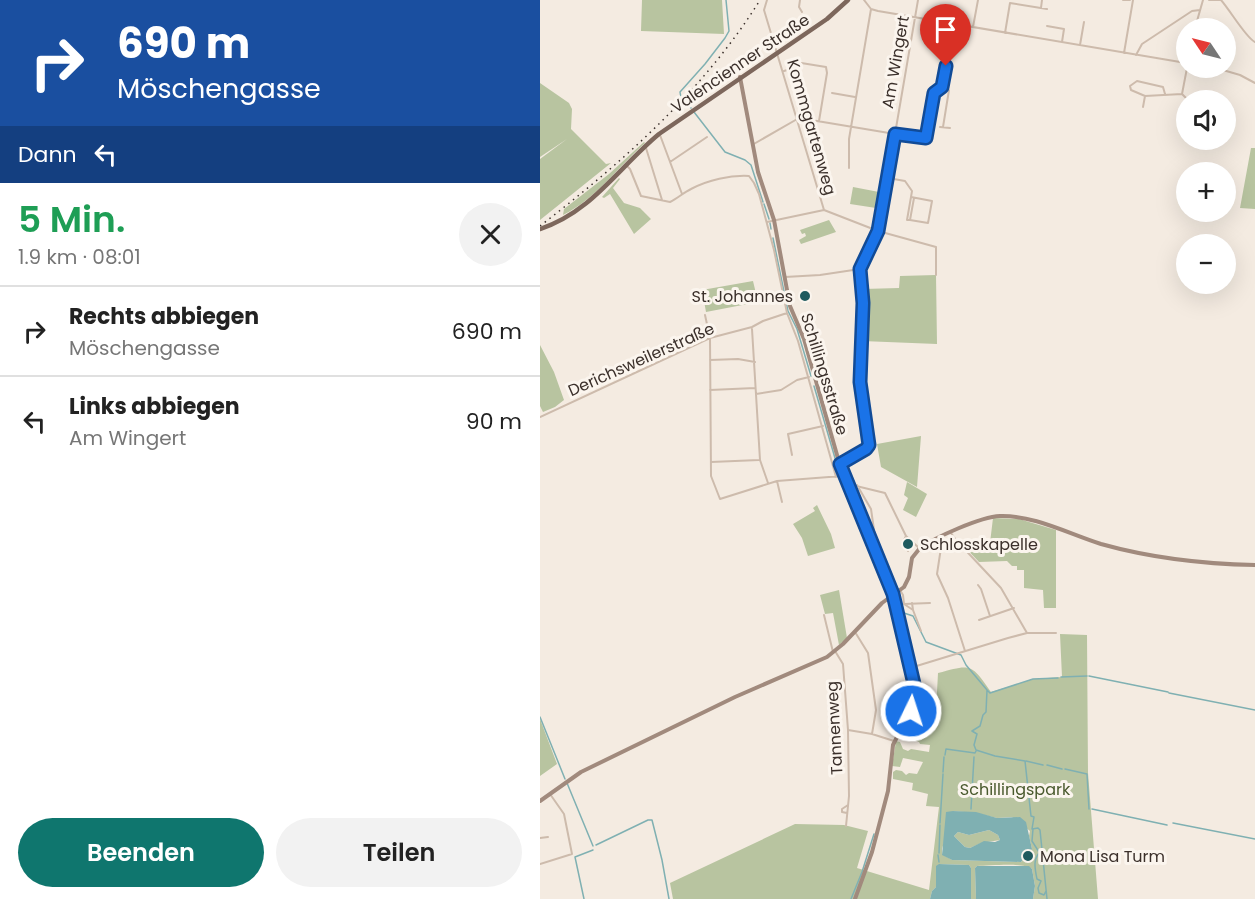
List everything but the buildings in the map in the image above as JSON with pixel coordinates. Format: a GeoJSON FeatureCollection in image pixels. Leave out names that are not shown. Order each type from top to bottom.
{"type":"FeatureCollection","features":[{"type":"Feature","properties":{"kind":"main road","name":"Valencienner Straße"},"geometry":{"type":"LineString","coordinates":[[540,229],[558,222],[588,204],[659,134],[827,19],[848,0]]}},
{"type":"Feature","properties":{"kind":"main road","name":"Schillingsstraße"},"geometry":{"type":"LineString","coordinates":[[740,77],[760,182],[774,220],[790,306],[804,339],[843,476],[893,594],[914,684],[911,711],[894,741],[888,791],[865,873],[855,899]]}},
{"type":"Feature","properties":{"kind":"main road"},"geometry":{"type":"LineString","coordinates":[[540,801],[574,775],[709,709],[834,652],[874,610],[906,584],[912,558],[920,548],[980,520],[998,516],[1016,517],[1138,553],[1202,563],[1255,565]]}},
{"type":"Feature","properties":{"kind":"street","name":"Kommgartenweg"},"geometry":{"type":"LineString","coordinates":[[767,0],[764,8],[824,210]]}},
{"type":"Feature","properties":{"kind":"street"},"geometry":{"type":"LineString","coordinates":[[800,0],[802,12]]}},
{"type":"Feature","properties":{"kind":"street"},"geometry":{"type":"LineString","coordinates":[[864,0],[871,9],[1176,61]]}},
{"type":"Feature","properties":{"kind":"street","name":"Am Wingert"},"geometry":{"type":"LineString","coordinates":[[860,269],[878,231],[918,0]]}},
{"type":"Feature","properties":{"kind":"street"},"geometry":{"type":"LineString","coordinates":[[973,27],[978,0]]}},
{"type":"Feature","properties":{"kind":"street"},"geometry":{"type":"LineString","coordinates":[[1041,8],[1042,0]]}},
{"type":"Feature","properties":{"kind":"street"},"geometry":{"type":"LineString","coordinates":[[1123,0],[1131,0],[1124,53]]}},
{"type":"Feature","properties":{"kind":"street"},"geometry":{"type":"LineString","coordinates":[[1198,18],[1203,0]]}},
{"type":"Feature","properties":{"kind":"street"},"geometry":{"type":"LineString","coordinates":[[1209,0],[1221,0],[1235,16],[1247,37],[1255,42]]}},
{"type":"Feature","properties":{"kind":"street"},"geometry":{"type":"LineString","coordinates":[[1005,33],[1010,3],[1047,9]]}},
{"type":"Feature","properties":{"kind":"street"},"geometry":{"type":"LineString","coordinates":[[849,168],[850,126],[871,9]]}},
{"type":"Feature","properties":{"kind":"street"},"geometry":{"type":"LineString","coordinates":[[1136,55],[1142,45],[1192,11],[1200,10]]}},
{"type":"Feature","properties":{"kind":"street"},"geometry":{"type":"LineString","coordinates":[[1080,45],[1084,22]]}},
{"type":"Feature","properties":{"kind":"street"},"geometry":{"type":"LineString","coordinates":[[1047,26],[1064,29],[1062,42]]}},
{"type":"Feature","properties":{"kind":"street"},"geometry":{"type":"LineString","coordinates":[[752,145],[796,118],[926,138],[934,93],[942,87],[949,46]]}},
{"type":"Feature","properties":{"kind":"street"},"geometry":{"type":"LineString","coordinates":[[784,71],[790,69],[795,62],[826,67],[819,121]]}},
{"type":"Feature","properties":{"kind":"street"},"geometry":{"type":"LineString","coordinates":[[1236,74],[1255,83]]}},
{"type":"Feature","properties":{"kind":"street"},"geometry":{"type":"LineString","coordinates":[[1165,94],[1162,86],[1134,82],[1130,89],[1145,96],[1176,94]]}},
{"type":"Feature","properties":{"kind":"street"},"geometry":{"type":"LineString","coordinates":[[942,87],[950,90],[942,127],[950,128]]}},
{"type":"Feature","properties":{"kind":"street"},"geometry":{"type":"LineString","coordinates":[[832,93],[855,97]]}},
{"type":"Feature","properties":{"kind":"street"},"geometry":{"type":"LineString","coordinates":[[1143,107],[1145,96]]}},
{"type":"Feature","properties":{"kind":"street"},"geometry":{"type":"LineString","coordinates":[[626,165],[630,169],[640,195],[670,202],[682,194],[659,134]]}},
{"type":"Feature","properties":{"kind":"street"},"geometry":{"type":"LineString","coordinates":[[670,162],[707,137]]}},
{"type":"Feature","properties":{"kind":"street"},"geometry":{"type":"LineString","coordinates":[[645,146],[661,201]]}},
{"type":"Feature","properties":{"kind":"street","name":"Schillingsstraße"},"geometry":{"type":"LineString","coordinates":[[682,194],[699,185],[725,178],[747,176],[752,179],[767,222],[787,313],[798,341],[836,477]]}},
{"type":"Feature","properties":{"kind":"street"},"geometry":{"type":"LineString","coordinates":[[888,178],[905,181],[912,191],[913,197],[907,220],[928,223],[932,201],[913,197]]}},
{"type":"Feature","properties":{"kind":"street"},"geometry":{"type":"LineString","coordinates":[[767,222],[824,210],[878,231],[936,247],[936,275]]}},
{"type":"Feature","properties":{"kind":"street"},"geometry":{"type":"LineString","coordinates":[[784,277],[832,274],[860,269],[863,303],[860,382],[869,445],[840,464]]}},
{"type":"Feature","properties":{"kind":"street","name":"Derichsweilerstraße"},"geometry":{"type":"LineString","coordinates":[[540,417],[710,338],[752,327],[787,313]]}},
{"type":"Feature","properties":{"kind":"street"},"geometry":{"type":"LineString","coordinates":[[705,315],[710,338],[711,479],[720,499],[777,481],[843,476]]}},
{"type":"Feature","properties":{"kind":"street"},"geometry":{"type":"LineString","coordinates":[[752,327],[760,460],[768,483]]}},
{"type":"Feature","properties":{"kind":"street"},"geometry":{"type":"LineString","coordinates":[[710,360],[738,359],[754,362]]}},
{"type":"Feature","properties":{"kind":"street"},"geometry":{"type":"LineString","coordinates":[[756,394],[782,390],[797,380],[808,377]]}},
{"type":"Feature","properties":{"kind":"street"},"geometry":{"type":"LineString","coordinates":[[710,390],[756,388]]}},
{"type":"Feature","properties":{"kind":"street"},"geometry":{"type":"LineString","coordinates":[[792,455],[789,433],[823,426]]}},
{"type":"Feature","properties":{"kind":"street"},"geometry":{"type":"LineString","coordinates":[[711,462],[760,460]]}},
{"type":"Feature","properties":{"kind":"street"},"geometry":{"type":"LineString","coordinates":[[777,481],[782,502]]}},
{"type":"Feature","properties":{"kind":"street"},"geometry":{"type":"LineString","coordinates":[[847,484],[885,493],[906,536],[920,548]]}},
{"type":"Feature","properties":{"kind":"street","name":"Schillingsstraße"},"geometry":{"type":"LineString","coordinates":[[857,485],[871,509],[877,544],[886,569],[885,573]]}},
{"type":"Feature","properties":{"kind":"street"},"geometry":{"type":"LineString","coordinates":[[867,531],[874,529]]}},
{"type":"Feature","properties":{"kind":"street"},"geometry":{"type":"LineString","coordinates":[[951,533],[1001,588],[1027,633]]}},
{"type":"Feature","properties":{"kind":"street"},"geometry":{"type":"LineString","coordinates":[[906,536],[904,540],[908,551]]}},
{"type":"Feature","properties":{"kind":"street"},"geometry":{"type":"LineString","coordinates":[[956,540],[942,541],[937,574],[948,598],[965,651]]}},
{"type":"Feature","properties":{"kind":"street"},"geometry":{"type":"LineString","coordinates":[[978,585],[990,616]]}},
{"type":"Feature","properties":{"kind":"street"},"geometry":{"type":"LineString","coordinates":[[900,590],[905,605],[913,610]]}},
{"type":"Feature","properties":{"kind":"street"},"geometry":{"type":"LineString","coordinates":[[912,603],[921,631]]}},
{"type":"Feature","properties":{"kind":"street"},"geometry":{"type":"LineString","coordinates":[[905,605],[930,603]]}},
{"type":"Feature","properties":{"kind":"street"},"geometry":{"type":"LineString","coordinates":[[979,620],[1014,608]]}},
{"type":"Feature","properties":{"kind":"street","name":"Tannenweg"},"geometry":{"type":"LineString","coordinates":[[824,615],[834,652],[843,664],[848,730],[846,826]]}},
{"type":"Feature","properties":{"kind":"street"},"geometry":{"type":"LineString","coordinates":[[855,632],[868,653],[876,710],[872,734]]}},
{"type":"Feature","properties":{"kind":"street"},"geometry":{"type":"LineString","coordinates":[[910,668],[1027,633],[1056,633]]}},
{"type":"Feature","properties":{"kind":"street"},"geometry":{"type":"LineString","coordinates":[[848,730],[894,741]]}},
{"type":"Feature","properties":{"kind":"street"},"geometry":{"type":"LineString","coordinates":[[540,864],[572,854],[565,818],[550,794]]}},
{"type":"Feature","properties":{"kind":"street","name":"Tannenweg"},"geometry":{"type":"LineString","coordinates":[[847,813],[842,810],[848,805]]}},
{"type":"Feature","properties":{"kind":"street"},"geometry":{"type":"LineString","coordinates":[[540,838],[548,837]]}},
{"type":"Feature","properties":{"kind":"green space"},"geometry":{"type":"Polygon","coordinates":[[[642,0],[722,0],[724,34],[641,31],[642,0]]]}},
{"type":"Feature","properties":{"kind":"green space"},"geometry":{"type":"Polygon","coordinates":[[[540,83],[569,103],[572,109],[571,129],[606,164],[611,163],[540,220],[540,159],[567,139],[540,157],[540,83]]]}},
{"type":"Feature","properties":{"kind":"green space"},"geometry":{"type":"Polygon","coordinates":[[[644,142],[597,191],[563,215],[564,209],[609,174],[644,142]]]}},
{"type":"Feature","properties":{"kind":"green space"},"geometry":{"type":"Polygon","coordinates":[[[1251,148],[1255,148],[1255,209],[1240,208],[1251,148]]]}},
{"type":"Feature","properties":{"kind":"green space"},"geometry":{"type":"Polygon","coordinates":[[[619,178],[613,188],[624,203],[640,208],[651,219],[634,234],[610,194],[602,197],[619,178]]]}},
{"type":"Feature","properties":{"kind":"green space"},"geometry":{"type":"Polygon","coordinates":[[[853,187],[879,192],[876,208],[850,204],[853,187]]]}},
{"type":"Feature","properties":{"kind":"green space"},"geometry":{"type":"Polygon","coordinates":[[[829,220],[836,232],[801,244],[799,240],[806,236],[800,230],[829,220]]]}},
{"type":"Feature","properties":{"kind":"green space"},"geometry":{"type":"Polygon","coordinates":[[[936,275],[937,344],[862,341],[863,289],[899,288],[900,276],[936,275]]]}},
{"type":"Feature","properties":{"kind":"green space"},"geometry":{"type":"Polygon","coordinates":[[[753,281],[758,302],[706,312],[702,290],[753,281]]]}},
{"type":"Feature","properties":{"kind":"green space"},"geometry":{"type":"Polygon","coordinates":[[[540,345],[554,372],[564,400],[543,412],[540,406],[540,345]]]}},
{"type":"Feature","properties":{"kind":"green space"},"geometry":{"type":"Polygon","coordinates":[[[921,436],[917,487],[881,467],[877,444],[921,436]]]}},
{"type":"Feature","properties":{"kind":"green space"},"geometry":{"type":"Polygon","coordinates":[[[907,482],[927,494],[916,517],[903,510],[908,498],[904,495],[907,482]]]}},
{"type":"Feature","properties":{"kind":"green space"},"geometry":{"type":"Polygon","coordinates":[[[817,505],[835,548],[808,556],[802,538],[793,524],[815,511],[813,508],[817,505]]]}},
{"type":"Feature","properties":{"kind":"green space"},"geometry":{"type":"Polygon","coordinates":[[[993,518],[1019,519],[1056,530],[1056,608],[1044,608],[1043,590],[1024,588],[1024,570],[1017,570],[1017,566],[1012,566],[1007,561],[979,562],[959,541],[969,541],[973,546],[990,543],[993,518]]]}},
{"type":"Feature","properties":{"kind":"green space"},"geometry":{"type":"Polygon","coordinates":[[[839,590],[847,638],[839,645],[833,613],[825,614],[820,595],[839,590]]]}},
{"type":"Feature","properties":{"kind":"green space","name":"Schillingspark"},"geometry":{"type":"Polygon","coordinates":[[[1060,634],[1087,635],[1088,773],[1098,899],[1033,899],[1035,886],[1032,869],[1006,865],[977,866],[975,868],[976,899],[971,899],[971,868],[969,865],[940,864],[936,887],[930,899],[673,899],[670,883],[795,824],[844,825],[868,831],[857,868],[929,890],[939,807],[926,806],[928,794],[912,790],[913,783],[893,779],[893,772],[896,770],[906,775],[917,774],[923,762],[903,758],[900,767],[892,766],[896,741],[908,751],[911,749],[929,752],[930,745],[920,744],[900,733],[902,730],[935,730],[938,673],[957,668],[969,668],[979,676],[991,692],[1033,679],[1062,677],[1060,634]],[[953,811],[942,854],[952,860],[1021,862],[1032,849],[1030,831],[1012,817],[997,818],[953,811]]]}},
{"type":"Feature","properties":{"kind":"green space"},"geometry":{"type":"Polygon","coordinates":[[[540,719],[557,764],[540,776],[540,719]]]}},
{"type":"Feature","properties":{"kind":"green space"},"geometry":{"type":"Polygon","coordinates":[[[989,830],[998,835],[1000,840],[981,843],[970,848],[965,847],[954,836],[958,832],[969,835],[989,830]]]}},
{"type":"Feature","properties":{"kind":"water"},"geometry":{"type":"Polygon","coordinates":[[[946,812],[976,812],[997,818],[1020,817],[1026,822],[1032,849],[1021,862],[952,860],[942,855],[946,812]],[[989,830],[969,835],[958,832],[954,836],[965,847],[970,848],[984,841],[1000,840],[998,835],[989,830]]]}},
{"type":"Feature","properties":{"kind":"water"},"geometry":{"type":"Polygon","coordinates":[[[939,864],[969,865],[971,868],[971,899],[930,899],[936,887],[936,866],[939,864]]]}},
{"type":"Feature","properties":{"kind":"water"},"geometry":{"type":"Polygon","coordinates":[[[977,866],[1029,866],[1032,869],[1035,886],[1033,899],[976,899],[975,868],[977,866]]]}},
{"type":"Feature","properties":{"kind":"waterway"},"geometry":{"type":"LineString","coordinates":[[681,98],[680,92],[705,64],[729,31],[726,0]]}},
{"type":"Feature","properties":{"kind":"waterway"},"geometry":{"type":"LineString","coordinates":[[683,100],[691,108]]}},
{"type":"Feature","properties":{"kind":"waterway"},"geometry":{"type":"LineString","coordinates":[[694,112],[725,152],[751,165],[763,202]]}},
{"type":"Feature","properties":{"kind":"waterway"},"geometry":{"type":"LineString","coordinates":[[764,204],[769,219]]}},
{"type":"Feature","properties":{"kind":"waterway"},"geometry":{"type":"LineString","coordinates":[[770,223],[771,229]]}},
{"type":"Feature","properties":{"kind":"waterway"},"geometry":{"type":"LineString","coordinates":[[773,238],[788,311],[797,329],[811,376]]}},
{"type":"Feature","properties":{"kind":"waterway"},"geometry":{"type":"LineString","coordinates":[[814,386],[837,465]]}},
{"type":"Feature","properties":{"kind":"waterway"},"geometry":{"type":"LineString","coordinates":[[871,532],[882,561]]}},
{"type":"Feature","properties":{"kind":"waterway"},"geometry":{"type":"LineString","coordinates":[[904,613],[913,616],[926,642],[961,655],[966,665],[987,690],[986,712],[980,726],[972,731],[977,734],[974,745],[976,750],[1025,761],[1031,816],[1034,817],[1032,829],[1040,830],[1047,899]]}},
{"type":"Feature","properties":{"kind":"waterway"},"geometry":{"type":"LineString","coordinates":[[1061,677],[1087,676]]}},
{"type":"Feature","properties":{"kind":"waterway"},"geometry":{"type":"LineString","coordinates":[[1089,676],[1168,692]]}},
{"type":"Feature","properties":{"kind":"waterway"},"geometry":{"type":"LineString","coordinates":[[987,690],[990,693],[1033,679],[1058,678]]}},
{"type":"Feature","properties":{"kind":"waterway"},"geometry":{"type":"LineString","coordinates":[[1169,693],[1255,710]]}},
{"type":"Feature","properties":{"kind":"waterway"},"geometry":{"type":"LineString","coordinates":[[540,717],[565,779]]}},
{"type":"Feature","properties":{"kind":"waterway"},"geometry":{"type":"LineString","coordinates":[[945,755],[946,749],[975,753],[976,751]]}},
{"type":"Feature","properties":{"kind":"waterway"},"geometry":{"type":"LineString","coordinates":[[943,772],[944,757]]}},
{"type":"Feature","properties":{"kind":"waterway"},"geometry":{"type":"LineString","coordinates":[[971,809],[974,757]]}},
{"type":"Feature","properties":{"kind":"waterway"},"geometry":{"type":"LineString","coordinates":[[1026,761],[1043,765]]}},
{"type":"Feature","properties":{"kind":"waterway"},"geometry":{"type":"LineString","coordinates":[[1047,765],[1062,769]]}},
{"type":"Feature","properties":{"kind":"waterway"},"geometry":{"type":"LineString","coordinates":[[1065,769],[1087,774],[1089,809]]}},
{"type":"Feature","properties":{"kind":"waterway"},"geometry":{"type":"LineString","coordinates":[[940,823],[943,774]]}},
{"type":"Feature","properties":{"kind":"waterway"},"geometry":{"type":"LineString","coordinates":[[567,783],[593,846]]}},
{"type":"Feature","properties":{"kind":"waterway"},"geometry":{"type":"LineString","coordinates":[[1092,809],[1167,825]]}},
{"type":"Feature","properties":{"kind":"waterway"},"geometry":{"type":"LineString","coordinates":[[596,845],[652,820],[669,899]]}},
{"type":"Feature","properties":{"kind":"waterway"},"geometry":{"type":"LineString","coordinates":[[1173,823],[1255,839]]}},
{"type":"Feature","properties":{"kind":"waterway"},"geometry":{"type":"LineString","coordinates":[[939,853],[940,825]]}},
{"type":"Feature","properties":{"kind":"waterway"},"geometry":{"type":"LineString","coordinates":[[1033,829],[1032,841],[1039,852]]}},
{"type":"Feature","properties":{"kind":"waterway"},"geometry":{"type":"LineString","coordinates":[[851,899],[874,834]]}},
{"type":"Feature","properties":{"kind":"waterway"},"geometry":{"type":"LineString","coordinates":[[584,899],[575,857],[593,850]]}},
{"type":"Feature","properties":{"kind":"waterway"},"geometry":{"type":"LineString","coordinates":[[1042,851],[1035,860],[1035,867],[1037,879],[1041,881],[1038,888],[1039,893],[1044,895],[1046,891]]}},
{"type":"Feature","properties":{"kind":"waterway"},"geometry":{"type":"LineString","coordinates":[[938,855],[939,862]]}},
{"type":"Feature","properties":{"kind":"railway"},"geometry":{"type":"LineString","coordinates":[[540,226],[602,176],[660,123],[714,64],[760,0]]}},
{"type":"Feature","properties":{"kind":"place","name":"St. Johannes"},"geometry":{"type":"Point","coordinates":[805,296]}},
{"type":"Feature","properties":{"kind":"place","name":"Schlosskapelle"},"geometry":{"type":"Point","coordinates":[908,544]}},
{"type":"Feature","properties":{"kind":"place","name":"Mona Lisa Turm"},"geometry":{"type":"Point","coordinates":[1028,856]}},
{"type":"Feature","properties":{"kind":"route"},"geometry":{"type":"LineString","coordinates":[[911,711],[915,692],[914,684],[893,594],[840,464],[869,445],[860,382],[863,303],[860,266],[878,231],[895,134],[926,138],[934,93],[942,87],[946,66]]}}]}
